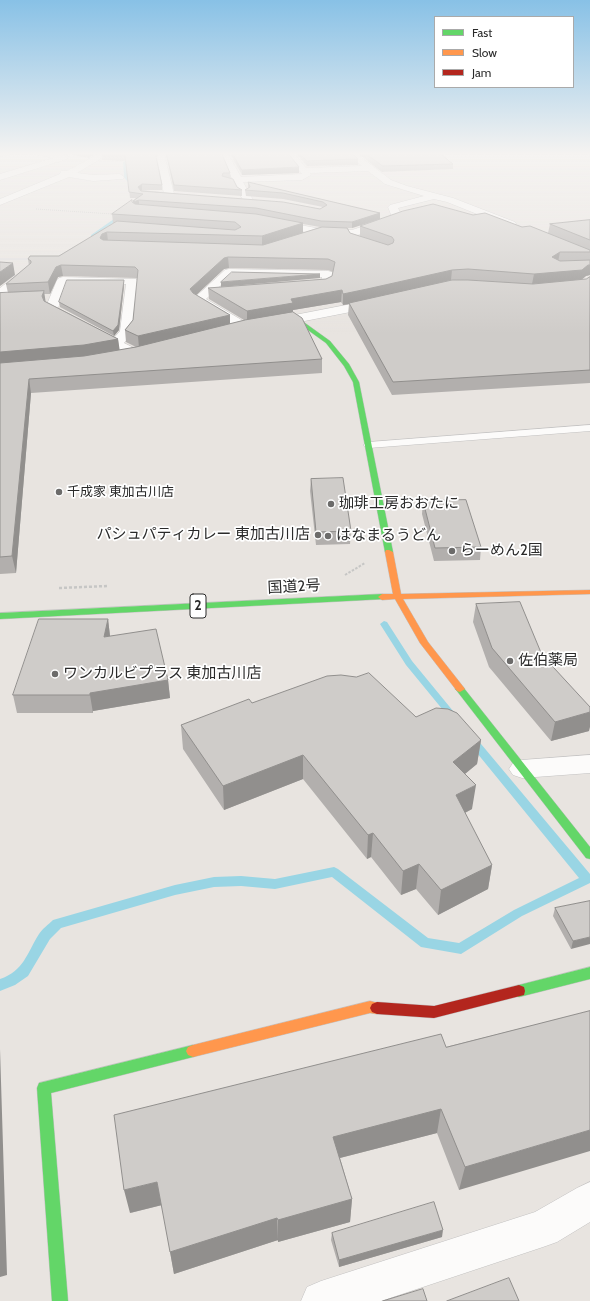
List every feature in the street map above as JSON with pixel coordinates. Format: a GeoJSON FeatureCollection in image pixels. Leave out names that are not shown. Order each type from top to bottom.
{"type":"FeatureCollection","features":[{"type":"Feature","properties":{"kind":"main road"},"geometry":{"type":"LineString","coordinates":[[296,319],[328,342],[348,365],[356,382],[397,596],[424,643],[590,855]]}},
{"type":"Feature","properties":{"kind":"main road","name":"国道2号"},"geometry":{"type":"LineString","coordinates":[[0,616],[397,596],[590,592]]}},
{"type":"Feature","properties":{"kind":"main road"},"geometry":{"type":"LineString","coordinates":[[60,1301],[44,1088],[370,1007],[434,1012],[590,973]]}},
{"type":"Feature","properties":{"kind":"street"},"geometry":{"type":"LineString","coordinates":[[267,221],[322,232],[352,233],[363,231],[371,226],[398,218],[396,213]]}},
{"type":"Feature","properties":{"kind":"street"},"geometry":{"type":"LineString","coordinates":[[482,213],[521,228]]}},
{"type":"Feature","properties":{"kind":"street"},"geometry":{"type":"LineString","coordinates":[[299,239],[322,232]]}},
{"type":"Feature","properties":{"kind":"street"},"geometry":{"type":"LineString","coordinates":[[352,233],[354,240],[361,242]]}},
{"type":"Feature","properties":{"kind":"street"},"geometry":{"type":"LineString","coordinates":[[245,328],[198,300],[229,272],[328,274],[326,284],[289,287]]}},
{"type":"Feature","properties":{"kind":"street"},"geometry":{"type":"LineString","coordinates":[[3,299],[16,282],[29,277]]}},
{"type":"Feature","properties":{"kind":"street"},"geometry":{"type":"LineString","coordinates":[[117,343],[126,332],[132,281],[63,280],[51,309],[137,355]]}},
{"type":"Feature","properties":{"kind":"street"},"geometry":{"type":"LineString","coordinates":[[206,292],[222,293]]}},
{"type":"Feature","properties":{"kind":"street"},"geometry":{"type":"LineString","coordinates":[[230,332],[389,300],[366,292]]}},
{"type":"Feature","properties":{"kind":"street"},"geometry":{"type":"LineString","coordinates":[[40,299],[55,298]]}},
{"type":"Feature","properties":{"kind":"street"},"geometry":{"type":"LineString","coordinates":[[115,359],[153,351]]}},
{"type":"Feature","properties":{"kind":"street"},"geometry":{"type":"LineString","coordinates":[[522,769],[590,764]]}},
{"type":"Feature","properties":{"kind":"street"},"geometry":{"type":"LineString","coordinates":[[321,1301],[543,1228],[590,1201]]}},
{"type":"Feature","properties":{"kind":"lane"},"geometry":{"type":"LineString","coordinates":[[369,445],[590,428]]}},
{"type":"Feature","properties":{"kind":"path"},"geometry":{"type":"LineString","coordinates":[[86,213],[118,215]]}},
{"type":"Feature","properties":{"kind":"path"},"geometry":{"type":"LineString","coordinates":[[345,575],[369,561]]}},
{"type":"Feature","properties":{"kind":"path"},"geometry":{"type":"LineString","coordinates":[[59,588],[114,585]]}},
{"type":"Feature","properties":{"kind":"building"},"geometry":{"type":"Polygon","coordinates":[[[114,213],[240,213],[256,214],[303,223],[262,236],[107,232],[102,234],[100,238],[103,240],[263,245],[322,227],[347,228],[350,233],[388,245],[393,243],[394,240],[392,237],[360,226],[398,213],[465,213],[473,215],[485,213],[522,227],[530,226],[590,250],[590,252],[560,252],[552,257],[560,261],[590,260],[590,265],[582,270],[534,274],[468,269],[452,270],[343,294],[342,290],[291,299],[293,303],[247,311],[208,288],[326,279],[332,276],[335,262],[328,259],[228,257],[224,258],[190,289],[193,293],[230,315],[138,336],[125,330],[133,320],[138,270],[135,267],[61,265],[56,267],[48,282],[6,284],[31,263],[28,259],[30,256],[59,256],[117,221],[235,230],[241,227],[235,222],[112,214],[114,213]]]}},
{"type":"Feature","properties":{"kind":"building"},"geometry":{"type":"Polygon","coordinates":[[[280,213],[380,213],[352,222],[321,221],[280,213]]]}},
{"type":"Feature","properties":{"kind":"building"},"geometry":{"type":"Polygon","coordinates":[[[590,220],[590,240],[550,224],[590,220]]]}},
{"type":"Feature","properties":{"kind":"building"},"geometry":{"type":"Polygon","coordinates":[[[0,262],[13,263],[0,272],[0,262]]]}},
{"type":"Feature","properties":{"kind":"building"},"geometry":{"type":"Polygon","coordinates":[[[232,272],[320,274],[221,282],[232,272]]]}},
{"type":"Feature","properties":{"kind":"building"},"geometry":{"type":"Polygon","coordinates":[[[590,277],[590,370],[393,382],[349,303],[452,280],[533,284],[586,279],[590,277]]]}},
{"type":"Feature","properties":{"kind":"building"},"geometry":{"type":"Polygon","coordinates":[[[67,280],[124,280],[118,325],[113,331],[59,302],[67,280]]]}},
{"type":"Feature","properties":{"kind":"building"},"geometry":{"type":"Polygon","coordinates":[[[44,291],[42,296],[44,301],[118,339],[84,345],[0,352],[0,293],[44,291]]]}},
{"type":"Feature","properties":{"kind":"building"},"geometry":{"type":"Polygon","coordinates":[[[293,312],[302,318],[322,359],[29,379],[12,556],[0,557],[0,363],[84,356],[136,347],[245,320],[293,312]]]}},
{"type":"Feature","properties":{"kind":"building"},"geometry":{"type":"Polygon","coordinates":[[[343,478],[351,531],[316,532],[311,479],[343,478]]]}},
{"type":"Feature","properties":{"kind":"building"},"geometry":{"type":"Polygon","coordinates":[[[466,500],[481,547],[435,548],[423,501],[466,500]]]}},
{"type":"Feature","properties":{"kind":"building"},"geometry":{"type":"Polygon","coordinates":[[[520,602],[542,655],[590,707],[590,712],[555,722],[492,648],[476,604],[520,602]]]}},
{"type":"Feature","properties":{"kind":"building"},"geometry":{"type":"Polygon","coordinates":[[[39,619],[108,619],[104,637],[156,629],[168,680],[90,693],[90,695],[13,695],[39,619]]]}},
{"type":"Feature","properties":{"kind":"building"},"geometry":{"type":"Polygon","coordinates":[[[369,673],[416,717],[436,708],[448,709],[457,713],[481,740],[453,762],[476,785],[456,795],[492,865],[441,890],[419,864],[403,871],[373,833],[368,835],[303,755],[223,786],[181,725],[249,699],[252,703],[327,676],[341,675],[356,677],[369,673]]]}},
{"type":"Feature","properties":{"kind":"building"},"geometry":{"type":"Polygon","coordinates":[[[590,901],[590,937],[573,941],[555,908],[590,901]]]}},
{"type":"Feature","properties":{"kind":"building"},"geometry":{"type":"Polygon","coordinates":[[[590,1011],[590,1130],[465,1167],[441,1109],[333,1137],[352,1199],[278,1220],[277,1218],[170,1252],[157,1182],[124,1190],[114,1115],[441,1034],[446,1047],[590,1011]]]}},
{"type":"Feature","properties":{"kind":"building"},"geometry":{"type":"Polygon","coordinates":[[[434,1202],[443,1230],[339,1260],[332,1233],[434,1202]]]}},
{"type":"Feature","properties":{"kind":"building"},"geometry":{"type":"Polygon","coordinates":[[[509,1278],[519,1301],[447,1301],[509,1278]]]}},
{"type":"Feature","properties":{"kind":"building"},"geometry":{"type":"Polygon","coordinates":[[[423,1289],[427,1301],[383,1301],[423,1289]]]}},
{"type":"Feature","properties":{"kind":"waterway"},"geometry":{"type":"LineString","coordinates":[[102,238],[92,236],[122,215]]}},
{"type":"Feature","properties":{"kind":"waterway"},"geometry":{"type":"LineString","coordinates":[[384,624],[409,663],[455,719]]}},
{"type":"Feature","properties":{"kind":"waterway"},"geometry":{"type":"LineString","coordinates":[[0,985],[18,977],[24,972],[45,935],[57,924],[175,890],[214,882],[241,881],[275,884],[334,872],[425,943],[461,949],[518,913],[587,879],[472,740]]}},
{"type":"Feature","properties":{"kind":"railway"},"geometry":{"type":"LineString","coordinates":[[0,259],[38,259]]}},
{"type":"Feature","properties":{"kind":"traffic: fast"},"geometry":{"type":"LineString","coordinates":[[296,319],[328,342],[347,365],[356,382],[389,552]]}},
{"type":"Feature","properties":{"kind":"traffic: fast"},"geometry":{"type":"LineString","coordinates":[[0,616],[382,597]]}},
{"type":"Feature","properties":{"kind":"traffic: fast"},"geometry":{"type":"LineString","coordinates":[[460,689],[590,855]]}},
{"type":"Feature","properties":{"kind":"traffic: fast"},"geometry":{"type":"LineString","coordinates":[[519,991],[590,973]]}},
{"type":"Feature","properties":{"kind":"traffic: fast"},"geometry":{"type":"LineString","coordinates":[[60,1301],[44,1088],[193,1051]]}},
{"type":"Feature","properties":{"kind":"traffic: slow"},"geometry":{"type":"LineString","coordinates":[[389,552],[397,596],[424,643],[460,689]]}},
{"type":"Feature","properties":{"kind":"traffic: slow"},"geometry":{"type":"LineString","coordinates":[[382,597],[590,592]]}},
{"type":"Feature","properties":{"kind":"traffic: slow"},"geometry":{"type":"LineString","coordinates":[[193,1051],[370,1007],[377,1008]]}},
{"type":"Feature","properties":{"kind":"traffic: jam"},"geometry":{"type":"LineString","coordinates":[[377,1008],[434,1012],[519,991]]}},
{"type":"Feature","properties":{"kind":"place","name":"千成家 東加古川店"},"geometry":{"type":"Point","coordinates":[59,492]}},
{"type":"Feature","properties":{"kind":"place","name":"珈琲工房おおたに"},"geometry":{"type":"Point","coordinates":[331,504]}},
{"type":"Feature","properties":{"kind":"place","name":"パシュパティカレー 東加古川店"},"geometry":{"type":"Point","coordinates":[318,535]}},
{"type":"Feature","properties":{"kind":"place","name":"はなまるうどん"},"geometry":{"type":"Point","coordinates":[328,536]}},
{"type":"Feature","properties":{"kind":"place","name":"らーめん2国"},"geometry":{"type":"Point","coordinates":[452,551]}},
{"type":"Feature","properties":{"kind":"place","name":"佐伯薬局"},"geometry":{"type":"Point","coordinates":[510,661]}},
{"type":"Feature","properties":{"kind":"place","name":"ワンカルビプラス 東加古川店"},"geometry":{"type":"Point","coordinates":[55,674]}}]}
